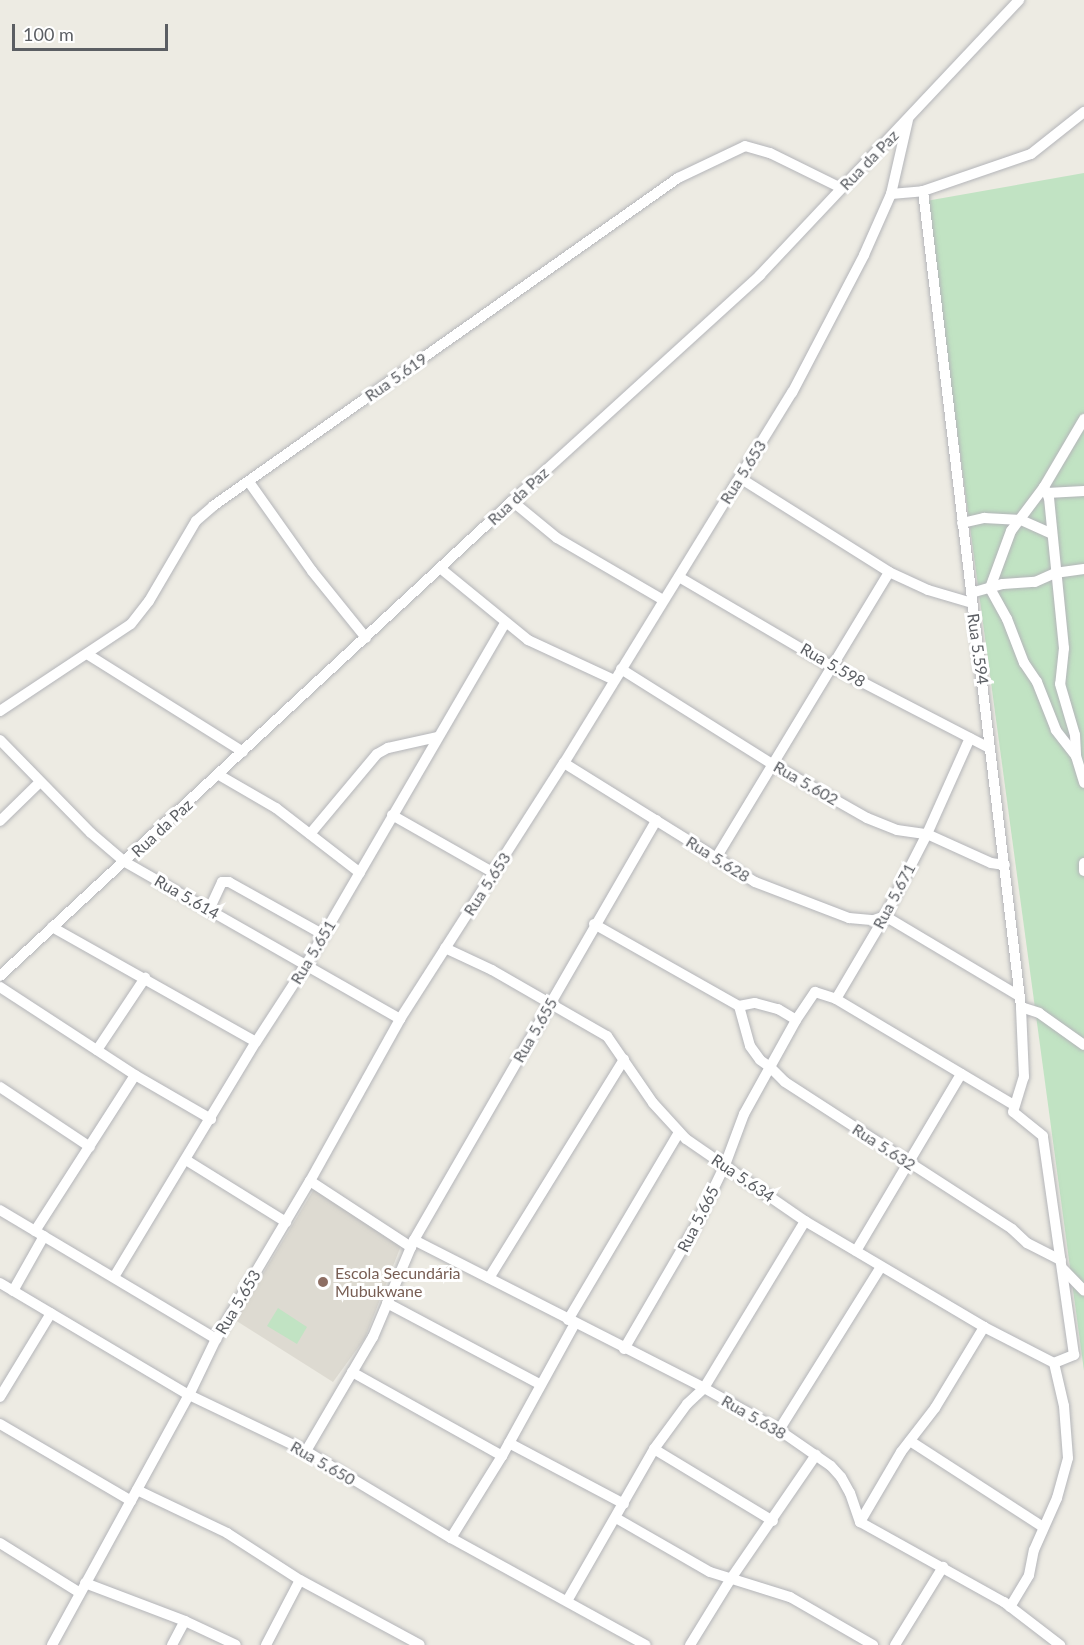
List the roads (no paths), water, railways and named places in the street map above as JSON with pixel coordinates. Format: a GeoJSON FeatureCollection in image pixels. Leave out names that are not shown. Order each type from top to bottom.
{"type":"FeatureCollection","features":[{"type":"Feature","properties":{"kind":"street","name":"Rua da Paz"},"geometry":{"type":"LineString","coordinates":[[0,976],[512,501],[760,275],[1019,0]]}},
{"type":"Feature","properties":{"kind":"street"},"geometry":{"type":"LineString","coordinates":[[891,194],[923,191],[1031,154],[1084,112]]}},
{"type":"Feature","properties":{"kind":"street","name":"Rua 5.653"},"geometry":{"type":"LineString","coordinates":[[52,1645],[189,1395],[216,1339],[310,1181],[400,1020],[564,763],[792,393],[864,255],[891,194],[908,120]]}},
{"type":"Feature","properties":{"kind":"street","name":"Rua 5.619"},"geometry":{"type":"LineString","coordinates":[[0,711],[131,624],[149,601],[196,521],[678,178],[746,146],[770,153],[842,188]]}},
{"type":"Feature","properties":{"kind":"street","name":"Rua 5.594"},"geometry":{"type":"LineString","coordinates":[[923,191],[1020,1002],[1024,1077],[1014,1105]]}},
{"type":"Feature","properties":{"kind":"street"},"geometry":{"type":"LineString","coordinates":[[1076,756],[1056,730],[1037,682],[1024,663],[1007,619],[990,588],[1011,531],[1045,490],[1084,419]]}},
{"type":"Feature","properties":{"kind":"street"},"geometry":{"type":"LineString","coordinates":[[740,478],[889,573],[928,590],[971,598],[990,588],[1019,581],[1035,582],[1055,573],[1084,569]]}},
{"type":"Feature","properties":{"kind":"street"},"geometry":{"type":"LineString","coordinates":[[249,482],[312,571],[366,638]]}},
{"type":"Feature","properties":{"kind":"street"},"geometry":{"type":"LineString","coordinates":[[1045,490],[1084,491]]}},
{"type":"Feature","properties":{"kind":"street"},"geometry":{"type":"LineString","coordinates":[[1045,490],[1064,648],[1060,684],[1075,735],[1076,756],[1084,783]]}},
{"type":"Feature","properties":{"kind":"street"},"geometry":{"type":"LineString","coordinates":[[512,501],[557,538],[663,600]]}},
{"type":"Feature","properties":{"kind":"street"},"geometry":{"type":"LineString","coordinates":[[962,523],[984,518],[1021,520],[1052,534]]}},
{"type":"Feature","properties":{"kind":"street"},"geometry":{"type":"LineString","coordinates":[[440,568],[504,623],[528,640],[614,680]]}},
{"type":"Feature","properties":{"kind":"street"},"geometry":{"type":"LineString","coordinates":[[716,858],[889,573]]}},
{"type":"Feature","properties":{"kind":"street","name":"Rua 5.598"},"geometry":{"type":"LineString","coordinates":[[679,577],[831,666],[989,748]]}},
{"type":"Feature","properties":{"kind":"street","name":"Rua 5.651"},"geometry":{"type":"LineString","coordinates":[[114,1277],[256,1042],[324,935],[504,623]]}},
{"type":"Feature","properties":{"kind":"street"},"geometry":{"type":"LineString","coordinates":[[87,654],[243,752]]}},
{"type":"Feature","properties":{"kind":"street","name":"Rua 5.602"},"geometry":{"type":"LineString","coordinates":[[621,669],[772,764],[867,818],[897,830],[927,834],[991,863],[1005,864]]}},
{"type":"Feature","properties":{"kind":"street"},"geometry":{"type":"LineString","coordinates":[[310,834],[377,754],[388,748],[437,737]]}},
{"type":"Feature","properties":{"kind":"street","name":"Rua 5.671"},"geometry":{"type":"LineString","coordinates":[[836,999],[885,916],[927,834],[970,738]]}},
{"type":"Feature","properties":{"kind":"street","name":"Rua 5.614"},"geometry":{"type":"LineString","coordinates":[[0,740],[91,833],[125,862],[400,1020]]}},
{"type":"Feature","properties":{"kind":"street","name":"Rua 5.628"},"geometry":{"type":"LineString","coordinates":[[564,763],[755,882],[838,915],[863,920],[885,916]]}},
{"type":"Feature","properties":{"kind":"street"},"geometry":{"type":"LineString","coordinates":[[219,775],[276,808],[360,873]]}},
{"type":"Feature","properties":{"kind":"street"},"geometry":{"type":"LineString","coordinates":[[0,821],[40,783]]}},
{"type":"Feature","properties":{"kind":"street"},"geometry":{"type":"LineString","coordinates":[[392,815],[494,873]]}},
{"type":"Feature","properties":{"kind":"street","name":"Rua 5.655"},"geometry":{"type":"LineString","coordinates":[[306,1451],[373,1337],[412,1243],[656,819]]}},
{"type":"Feature","properties":{"kind":"street"},"geometry":{"type":"LineString","coordinates":[[1084,862],[1084,871]]}},
{"type":"Feature","properties":{"kind":"street"},"geometry":{"type":"LineString","coordinates":[[209,910],[222,882],[230,882],[324,935]]}},
{"type":"Feature","properties":{"kind":"street"},"geometry":{"type":"LineString","coordinates":[[885,916],[1084,1044]]}},
{"type":"Feature","properties":{"kind":"street"},"geometry":{"type":"LineString","coordinates":[[594,924],[739,1006],[755,1003],[778,1009],[796,1020],[816,992],[836,999],[1014,1105],[1014,1115],[1040,1131],[1043,1136],[1074,1355],[1054,1364],[1064,1406],[1068,1458],[1057,1498],[1034,1550],[1029,1575],[1010,1606]]}},
{"type":"Feature","properties":{"kind":"street"},"geometry":{"type":"LineString","coordinates":[[52,927],[256,1042]]}},
{"type":"Feature","properties":{"kind":"street","name":"Rua 5.634"},"geometry":{"type":"LineString","coordinates":[[445,948],[492,970],[607,1036],[653,1103],[679,1132],[805,1221],[984,1327],[1054,1364]]}},
{"type":"Feature","properties":{"kind":"street"},"geometry":{"type":"LineString","coordinates":[[97,1050],[144,978]]}},
{"type":"Feature","properties":{"kind":"street"},"geometry":{"type":"LineString","coordinates":[[0,987],[135,1075],[211,1119]]}},
{"type":"Feature","properties":{"kind":"street","name":"Rua 5.632"},"geometry":{"type":"LineString","coordinates":[[739,1006],[750,1046],[760,1060],[785,1082],[1012,1229],[1027,1243],[1062,1265],[1084,1291]]}},
{"type":"Feature","properties":{"kind":"street","name":"Rua 5.665"},"geometry":{"type":"LineString","coordinates":[[624,1349],[689,1237],[725,1165],[744,1114],[790,1035],[796,1020]]}},
{"type":"Feature","properties":{"kind":"street"},"geometry":{"type":"LineString","coordinates":[[489,1278],[624,1059]]}},
{"type":"Feature","properties":{"kind":"street"},"geometry":{"type":"LineString","coordinates":[[856,1251],[961,1074]]}},
{"type":"Feature","properties":{"kind":"street"},"geometry":{"type":"LineString","coordinates":[[13,1291],[40,1233],[135,1075]]}},
{"type":"Feature","properties":{"kind":"street"},"geometry":{"type":"LineString","coordinates":[[0,1087],[90,1147]]}},
{"type":"Feature","properties":{"kind":"street"},"geometry":{"type":"LineString","coordinates":[[451,1538],[509,1443],[571,1321],[679,1132]]}},
{"type":"Feature","properties":{"kind":"street"},"geometry":{"type":"LineString","coordinates":[[186,1160],[286,1222]]}},
{"type":"Feature","properties":{"kind":"street","name":"Rua 5.638"},"geometry":{"type":"LineString","coordinates":[[310,1181],[412,1243],[489,1278],[704,1388],[779,1430],[816,1455],[841,1477],[850,1493],[860,1522]]}},
{"type":"Feature","properties":{"kind":"street"},"geometry":{"type":"LineString","coordinates":[[0,1210],[216,1339]]}},
{"type":"Feature","properties":{"kind":"street"},"geometry":{"type":"LineString","coordinates":[[567,1601],[654,1449],[687,1404],[704,1388],[805,1221]]}},
{"type":"Feature","properties":{"kind":"street"},"geometry":{"type":"LineString","coordinates":[[779,1430],[881,1267]]}},
{"type":"Feature","properties":{"kind":"street","name":"Rua 5.650"},"geometry":{"type":"LineString","coordinates":[[0,1283],[189,1395],[306,1451],[451,1538],[646,1645]]}},
{"type":"Feature","properties":{"kind":"street"},"geometry":{"type":"LineString","coordinates":[[387,1303],[541,1384]]}},
{"type":"Feature","properties":{"kind":"street"},"geometry":{"type":"LineString","coordinates":[[0,1397],[51,1313]]}},
{"type":"Feature","properties":{"kind":"street"},"geometry":{"type":"LineString","coordinates":[[984,1327],[935,1408],[910,1441],[860,1522],[1010,1606],[1060,1645]]}},
{"type":"Feature","properties":{"kind":"street"},"geometry":{"type":"LineString","coordinates":[[352,1372],[501,1456]]}},
{"type":"Feature","properties":{"kind":"street"},"geometry":{"type":"LineString","coordinates":[[0,1424],[131,1501]]}},
{"type":"Feature","properties":{"kind":"street"},"geometry":{"type":"LineString","coordinates":[[910,1441],[1043,1527]]}},
{"type":"Feature","properties":{"kind":"street"},"geometry":{"type":"LineString","coordinates":[[509,1443],[624,1504]]}},
{"type":"Feature","properties":{"kind":"street"},"geometry":{"type":"LineString","coordinates":[[654,1449],[773,1521]]}},
{"type":"Feature","properties":{"kind":"street"},"geometry":{"type":"LineString","coordinates":[[690,1645],[730,1580],[773,1521],[816,1455]]}},
{"type":"Feature","properties":{"kind":"street"},"geometry":{"type":"LineString","coordinates":[[138,1490],[227,1533],[300,1580],[420,1645]]}},
{"type":"Feature","properties":{"kind":"street"},"geometry":{"type":"LineString","coordinates":[[616,1518],[710,1572],[790,1597],[873,1645]]}},
{"type":"Feature","properties":{"kind":"street"},"geometry":{"type":"LineString","coordinates":[[0,1544],[82,1588],[185,1621],[236,1645]]}},
{"type":"Feature","properties":{"kind":"street"},"geometry":{"type":"LineString","coordinates":[[895,1645],[943,1567]]}},
{"type":"Feature","properties":{"kind":"street"},"geometry":{"type":"LineString","coordinates":[[266,1645],[300,1580]]}},
{"type":"Feature","properties":{"kind":"street"},"geometry":{"type":"LineString","coordinates":[[172,1645],[185,1621]]}},
{"type":"Feature","properties":{"kind":"place","name":"Escola Secundária Mubukwane"},"geometry":{"type":"Point","coordinates":[323,1282]}}]}
